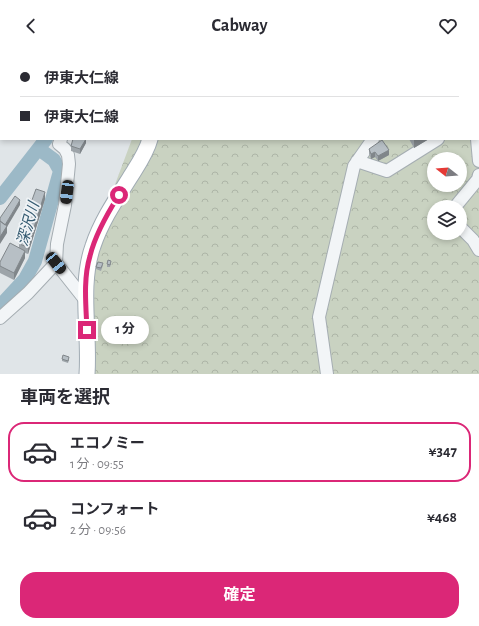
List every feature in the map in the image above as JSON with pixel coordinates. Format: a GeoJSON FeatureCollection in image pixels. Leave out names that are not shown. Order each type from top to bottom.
{"type":"FeatureCollection","features":[{"type":"Feature","properties":{"kind":"main road"},"geometry":{"type":"LineString","coordinates":[[87,374],[88,344],[86,301],[89,258],[93,245],[110,208],[145,152],[150,140]]}},
{"type":"Feature","properties":{"kind":"street"},"geometry":{"type":"LineString","coordinates":[[0,318],[28,293],[56,263],[57,244],[65,205],[68,180],[68,155],[59,144],[61,140]]}},
{"type":"Feature","properties":{"kind":"street"},"geometry":{"type":"LineString","coordinates":[[327,374],[319,318],[354,166],[372,140]]}},
{"type":"Feature","properties":{"kind":"street"},"geometry":{"type":"LineString","coordinates":[[357,162],[387,171],[436,140]]}},
{"type":"Feature","properties":{"kind":"street"},"geometry":{"type":"LineString","coordinates":[[477,140],[479,161]]}},
{"type":"Feature","properties":{"kind":"street"},"geometry":{"type":"LineString","coordinates":[[461,200],[478,179],[479,174]]}},
{"type":"Feature","properties":{"kind":"street"},"geometry":{"type":"LineString","coordinates":[[467,234],[479,250]]}},
{"type":"Feature","properties":{"kind":"street"},"geometry":{"type":"LineString","coordinates":[[56,263],[86,301]]}},
{"type":"Feature","properties":{"kind":"green space"},"geometry":{"type":"Polygon","coordinates":[[[132,140],[479,140],[479,374],[93,374],[95,238],[132,140]]]}},
{"type":"Feature","properties":{"kind":"building"},"geometry":{"type":"Polygon","coordinates":[[[73,140],[85,140],[80,149],[71,146],[73,140]]]}},
{"type":"Feature","properties":{"kind":"building"},"geometry":{"type":"Polygon","coordinates":[[[382,140],[389,150],[378,156],[375,152],[371,154],[369,149],[382,140]]]}},
{"type":"Feature","properties":{"kind":"building"},"geometry":{"type":"Polygon","coordinates":[[[36,189],[45,192],[28,247],[19,244],[25,225],[20,224],[25,209],[27,209],[30,199],[32,200],[36,189]]]}},
{"type":"Feature","properties":{"kind":"building"},"geometry":{"type":"Polygon","coordinates":[[[15,196],[20,200],[5,225],[0,221],[0,218],[15,196]]]}},
{"type":"Feature","properties":{"kind":"building"},"geometry":{"type":"Polygon","coordinates":[[[0,221],[7,226],[0,237],[0,221]]]}},
{"type":"Feature","properties":{"kind":"building"},"geometry":{"type":"Polygon","coordinates":[[[10,243],[25,251],[14,273],[0,266],[0,262],[10,243]]]}},
{"type":"Feature","properties":{"kind":"building"},"geometry":{"type":"Polygon","coordinates":[[[108,260],[111,261],[110,265],[107,264],[108,260]]]}},
{"type":"Feature","properties":{"kind":"building"},"geometry":{"type":"Polygon","coordinates":[[[98,262],[103,263],[101,268],[96,267],[98,262]]]}},
{"type":"Feature","properties":{"kind":"building"},"geometry":{"type":"Polygon","coordinates":[[[63,355],[69,357],[68,361],[62,359],[63,355]]]}},
{"type":"Feature","properties":{"kind":"waterway","name":"深沢川"},"geometry":{"type":"LineString","coordinates":[[0,198],[45,140]]}},
{"type":"Feature","properties":{"kind":"waterway","name":"深沢川"},"geometry":{"type":"LineString","coordinates":[[0,306],[25,279],[35,261],[60,171],[54,160],[39,149]]}},
{"type":"Feature","properties":{"kind":"route"},"geometry":{"type":"LineString","coordinates":[[87,330],[86,301],[89,258],[93,245],[110,208],[119,195]]}}]}
